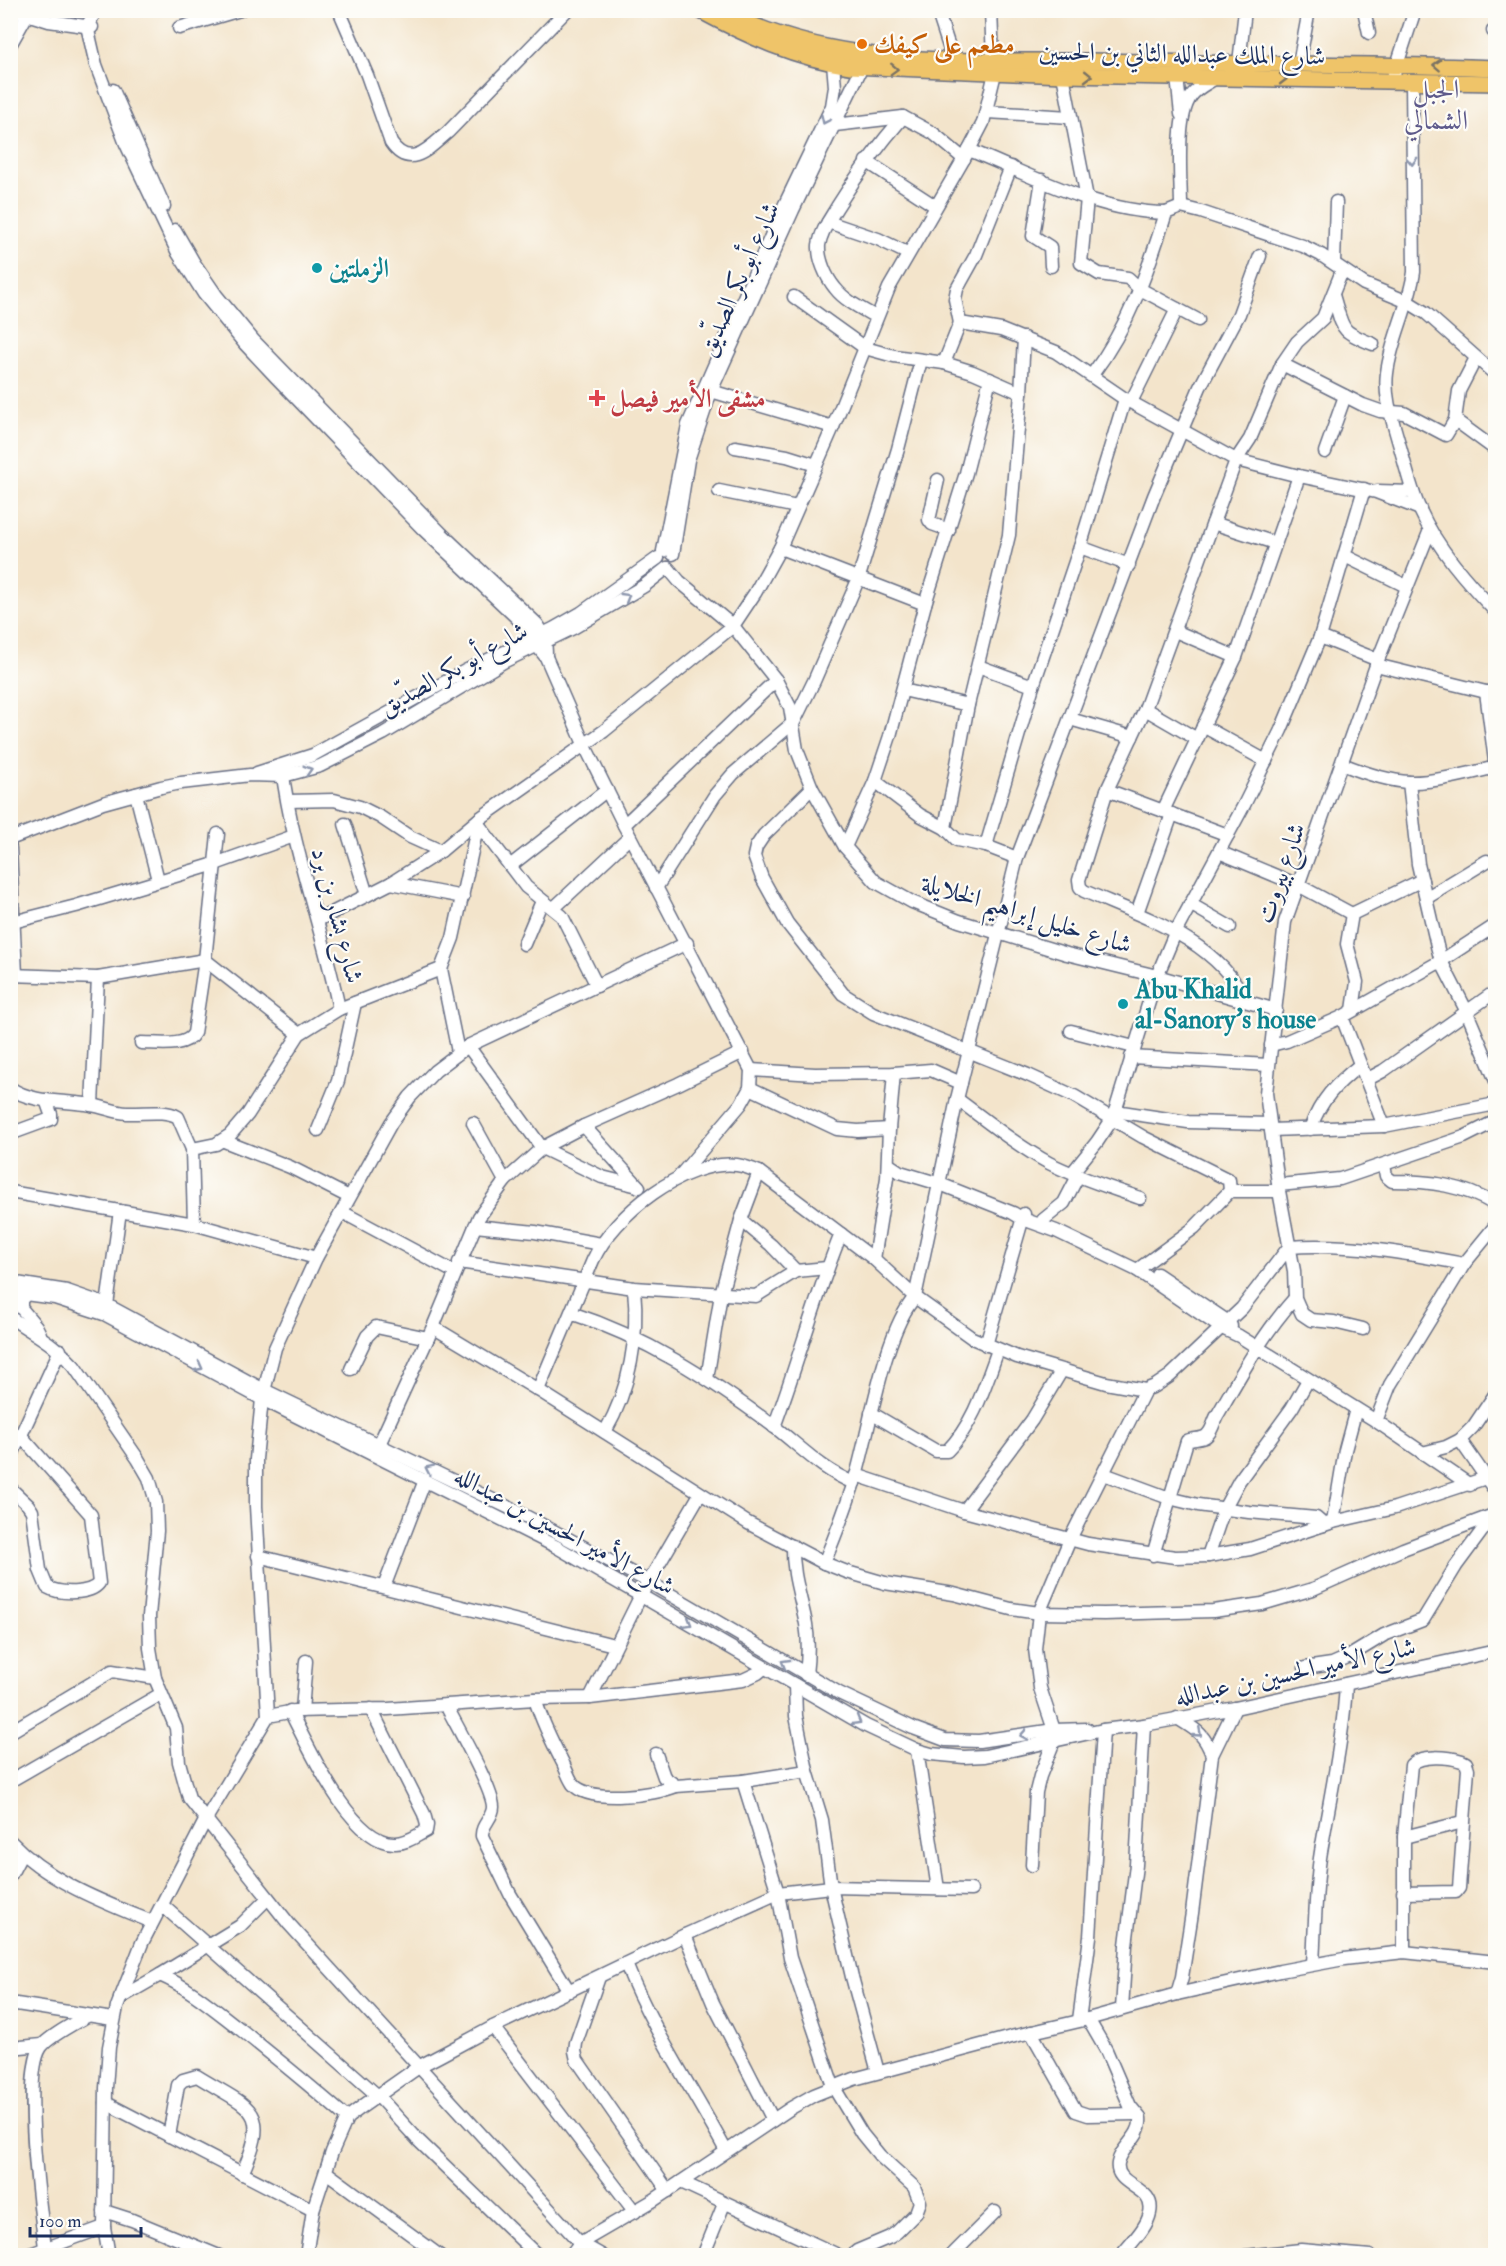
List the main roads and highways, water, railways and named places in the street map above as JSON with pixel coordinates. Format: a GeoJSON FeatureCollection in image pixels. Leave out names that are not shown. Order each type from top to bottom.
{"type":"FeatureCollection","features":[{"type":"Feature","properties":{"kind":"main road","name":"شارع الملك عبدالله الثاني بن الحسين"},"geometry":{"type":"LineString","coordinates":[[699,10],[770,45],[862,67],[1239,63],[1400,64],[1496,68]]}},
{"type":"Feature","properties":{"kind":"main road","name":"شارع الملك عبدالله الثاني بن الحسين"},"geometry":{"type":"LineString","coordinates":[[721,10],[756,27],[794,41],[825,57],[864,54],[953,59],[994,67],[1063,75],[1496,83]]}},
{"type":"Feature","properties":{"kind":"place","name":"مطعم على كيفك"},"geometry":{"type":"Point","coordinates":[862,44]}},
{"type":"Feature","properties":{"kind":"place","name":"الزملتين"},"geometry":{"type":"Point","coordinates":[317,268]}},
{"type":"Feature","properties":{"kind":"place","name":"مشفى الأمير فيصل"},"geometry":{"type":"Point","coordinates":[597,398]}},
{"type":"Feature","properties":{"kind":"place","name":"Abu Khalid al-Sanory's house"},"geometry":{"type":"Point","coordinates":[1123,1004]}},
{"type":"Feature","properties":{"kind":"district","name":"الجبل الشمالي"},"geometry":{"type":"Point","coordinates":[1436,104]}}]}
